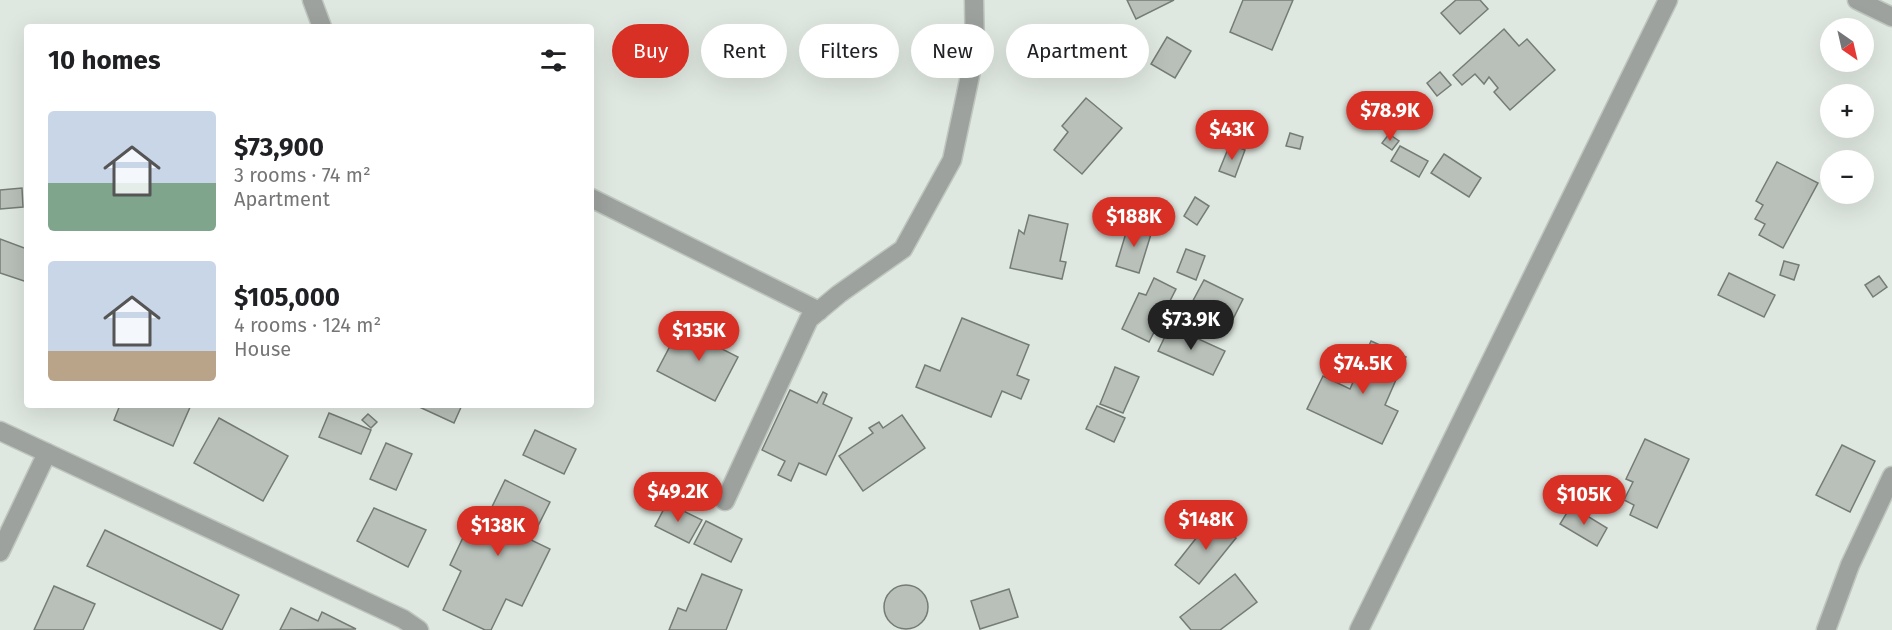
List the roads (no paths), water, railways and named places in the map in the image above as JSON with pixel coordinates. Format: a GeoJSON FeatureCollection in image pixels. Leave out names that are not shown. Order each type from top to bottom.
{"type":"FeatureCollection","features":[{"type":"Feature","properties":{"kind":"street"},"geometry":{"type":"LineString","coordinates":[[312,0],[321,24]]}},
{"type":"Feature","properties":{"kind":"street"},"geometry":{"type":"LineString","coordinates":[[725,501],[809,319],[903,249],[952,160],[975,52],[974,0]]}},
{"type":"Feature","properties":{"kind":"street"},"geometry":{"type":"LineString","coordinates":[[1359,630],[1668,0]]}},
{"type":"Feature","properties":{"kind":"street"},"geometry":{"type":"LineString","coordinates":[[1857,0],[1892,17]]}},
{"type":"Feature","properties":{"kind":"street"},"geometry":{"type":"LineString","coordinates":[[594,199],[819,310]]}},
{"type":"Feature","properties":{"kind":"street"},"geometry":{"type":"LineString","coordinates":[[0,430],[400,625],[419,630]]}},
{"type":"Feature","properties":{"kind":"street"},"geometry":{"type":"LineString","coordinates":[[0,552],[47,453]]}},
{"type":"Feature","properties":{"kind":"street"},"geometry":{"type":"LineString","coordinates":[[1826,630],[1850,566],[1892,476]]}}]}
